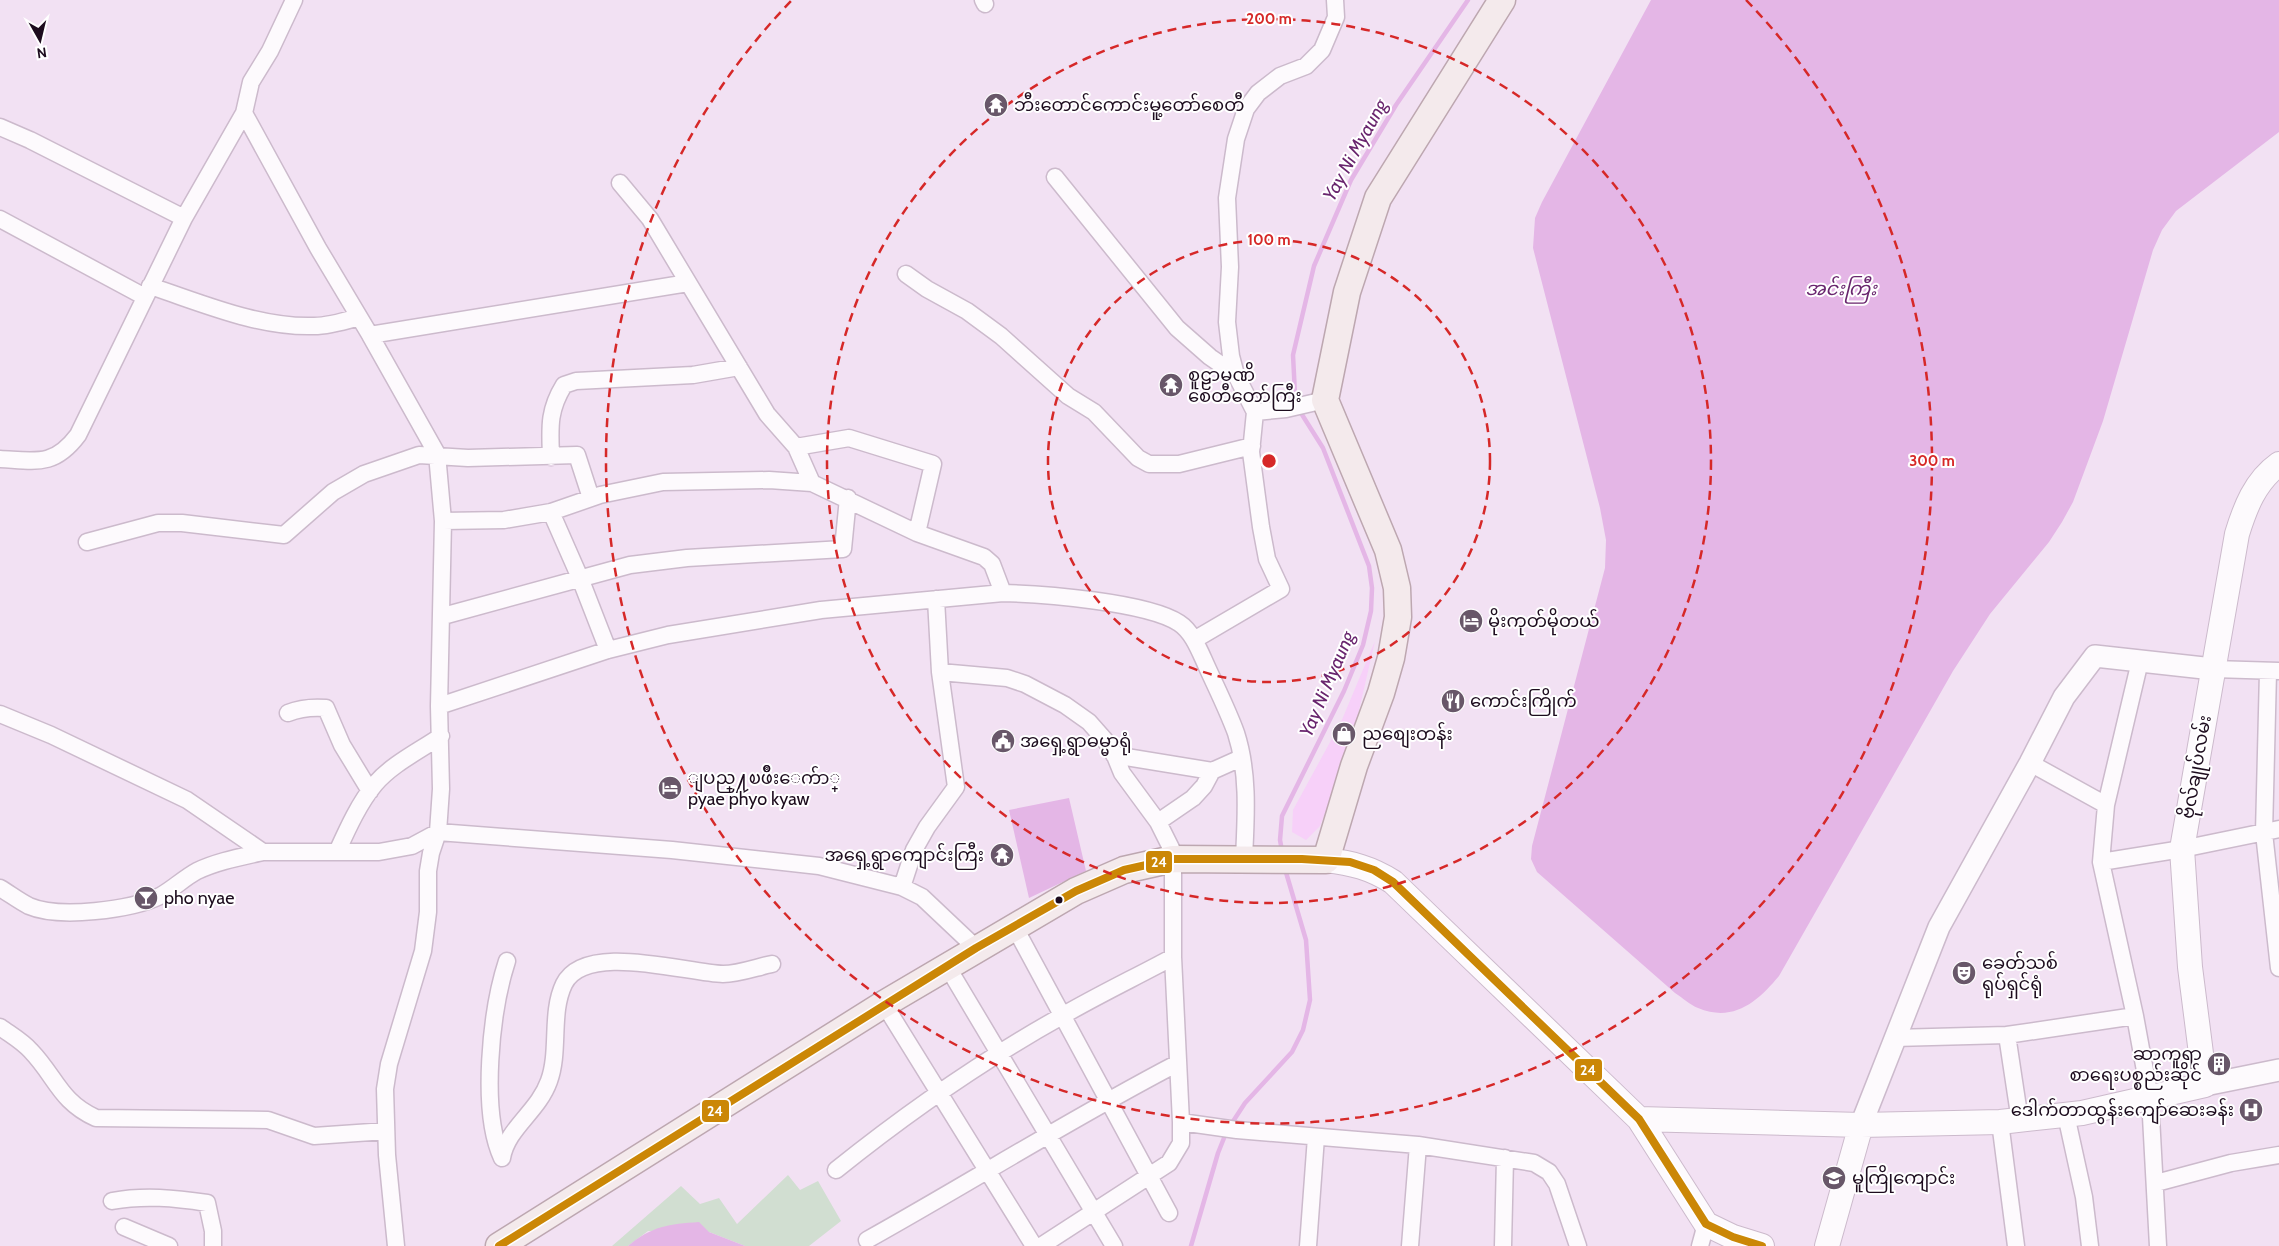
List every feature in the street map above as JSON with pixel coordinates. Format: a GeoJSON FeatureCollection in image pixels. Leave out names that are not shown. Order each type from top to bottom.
{"type":"FeatureCollection","features":[{"type":"Feature","properties":{"kind":"main road"},"geometry":{"type":"LineString","coordinates":[[1314,860],[1354,766],[1384,685],[1396,630],[1398,604],[1394,573],[1388,550],[1315,403],[1347,292],[1378,198],[1502,0]]}},
{"type":"Feature","properties":{"kind":"main road","name":"ဗိုလ်‌ချုပ်‌လမ်း"},"geometry":{"type":"LineString","coordinates":[[2205,1085],[2190,968],[2182,849],[2237,534],[2245,508],[2257,487],[2279,464]]}},
{"type":"Feature","properties":{"kind":"main road"},"geometry":{"type":"LineString","coordinates":[[499,1246],[884,1004],[1014,926],[1076,891],[1124,870],[1172,859],[1350,862],[1374,870],[1393,882],[1639,1119],[1703,1235],[1733,1238],[1762,1246]]}},
{"type":"Feature","properties":{"kind":"main road"},"geometry":{"type":"LineString","coordinates":[[1639,1119],[1861,1125],[2010,1121],[2066,1115],[2205,1085]]}},
{"type":"Feature","properties":{"kind":"main road"},"geometry":{"type":"LineString","coordinates":[[1827,1246],[1861,1125]]}},
{"type":"Feature","properties":{"kind":"street"},"geometry":{"type":"LineString","coordinates":[[0,459],[47,460],[67,450],[78,435],[184,218],[244,113],[251,82],[270,51],[294,0]]}},
{"type":"Feature","properties":{"kind":"street"},"geometry":{"type":"LineString","coordinates":[[1194,640],[1281,589],[1265,551],[1252,446],[1255,412],[1236,375],[1231,356],[1227,322],[1230,267],[1227,198],[1236,139],[1246,110],[1258,94],[1280,76],[1306,66],[1322,50],[1336,17],[1335,0]]}},
{"type":"Feature","properties":{"kind":"street"},"geometry":{"type":"LineString","coordinates":[[244,113],[318,248],[370,335],[436,454],[443,521],[439,706],[441,789],[438,832],[428,870],[428,912],[423,951],[389,1064],[386,1089],[386,1131],[396,1246]]}},
{"type":"Feature","properties":{"kind":"street"},"geometry":{"type":"LineString","coordinates":[[0,127],[30,140],[184,218]]}},
{"type":"Feature","properties":{"kind":"street"},"geometry":{"type":"LineString","coordinates":[[1055,177],[1177,328],[1210,357],[1236,375]]}},
{"type":"Feature","properties":{"kind":"street"},"geometry":{"type":"LineString","coordinates":[[620,183],[650,219],[767,414],[796,447],[812,483]]}},
{"type":"Feature","properties":{"kind":"street"},"geometry":{"type":"LineString","coordinates":[[0,219],[147,292],[248,317],[299,326],[317,326],[359,317]]}},
{"type":"Feature","properties":{"kind":"street"},"geometry":{"type":"LineString","coordinates":[[906,274],[927,289],[967,311],[1001,336],[1068,396],[1094,412],[1138,458],[1148,464],[1179,464],[1252,446]]}},
{"type":"Feature","properties":{"kind":"street"},"geometry":{"type":"LineString","coordinates":[[370,335],[688,283]]}},
{"type":"Feature","properties":{"kind":"street"},"geometry":{"type":"LineString","coordinates":[[551,457],[550,420],[553,406],[564,385],[576,381],[694,375],[739,366]]}},
{"type":"Feature","properties":{"kind":"street"},"geometry":{"type":"LineString","coordinates":[[1255,412],[1286,409],[1315,403]]}},
{"type":"Feature","properties":{"kind":"street"},"geometry":{"type":"LineString","coordinates":[[796,447],[849,438],[933,464],[917,533]]}},
{"type":"Feature","properties":{"kind":"street"},"geometry":{"type":"LineString","coordinates":[[87,542],[158,523],[182,523],[284,535],[333,492],[364,474],[419,455],[436,454],[468,458],[577,455],[591,498]]}},
{"type":"Feature","properties":{"kind":"street"},"geometry":{"type":"LineString","coordinates":[[443,521],[504,520],[551,512],[591,498],[663,482],[769,480],[812,483],[848,498],[917,533],[984,557],[992,564],[1003,593]]}},
{"type":"Feature","properties":{"kind":"street"},"geometry":{"type":"LineString","coordinates":[[442,616],[630,565],[687,558],[843,549],[848,498]]}},
{"type":"Feature","properties":{"kind":"street"},"geometry":{"type":"LineString","coordinates":[[551,512],[580,578],[608,650]]}},
{"type":"Feature","properties":{"kind":"street"},"geometry":{"type":"LineString","coordinates":[[439,706],[608,650],[668,635],[821,610],[1003,593],[1125,606],[1175,620],[1185,628],[1194,640],[1236,733],[1241,758],[1253,859]]}},
{"type":"Feature","properties":{"kind":"street"},"geometry":{"type":"LineString","coordinates":[[902,887],[914,850],[927,827],[956,787],[940,672],[936,599]]}},
{"type":"Feature","properties":{"kind":"street"},"geometry":{"type":"LineString","coordinates":[[1861,1125],[1939,927],[2030,763],[2064,697],[2095,656],[2213,669],[2274,672],[2272,831],[2279,968]]}},
{"type":"Feature","properties":{"kind":"street"},"geometry":{"type":"LineString","coordinates":[[2140,661],[2106,805],[2101,862],[2135,1016],[2150,1098],[2158,1246]]}},
{"type":"Feature","properties":{"kind":"street"},"geometry":{"type":"LineString","coordinates":[[940,672],[1007,678],[1025,684],[1065,706],[1089,722],[1104,739],[1122,773],[1158,822],[1171,848],[1173,957],[1182,1122],[1181,1143],[1176,1154],[1168,1163],[1041,1246]]}},
{"type":"Feature","properties":{"kind":"street"},"geometry":{"type":"LineString","coordinates":[[288,714],[295,710],[315,707],[326,708],[342,745],[370,791]]}},
{"type":"Feature","properties":{"kind":"street"},"geometry":{"type":"LineString","coordinates":[[0,714],[51,735],[187,800],[263,852]]}},
{"type":"Feature","properties":{"kind":"street"},"geometry":{"type":"LineString","coordinates":[[337,852],[346,831],[370,791],[389,771],[441,736]]}},
{"type":"Feature","properties":{"kind":"street"},"geometry":{"type":"LineString","coordinates":[[1114,755],[1212,771],[1241,758]]}},
{"type":"Feature","properties":{"kind":"street"},"geometry":{"type":"LineString","coordinates":[[2030,763],[2106,805]]}},
{"type":"Feature","properties":{"kind":"street"},"geometry":{"type":"LineString","coordinates":[[1158,822],[1193,798],[1204,786],[1212,771]]}},
{"type":"Feature","properties":{"kind":"street"},"geometry":{"type":"LineString","coordinates":[[2101,862],[2182,849],[2272,831]]}},
{"type":"Feature","properties":{"kind":"street"},"geometry":{"type":"LineString","coordinates":[[0,888],[30,906],[47,910],[95,911],[134,907],[174,888],[196,872],[216,863],[263,852],[395,850],[412,846],[438,832],[672,850],[819,866],[902,887],[922,897],[976,948]]}},
{"type":"Feature","properties":{"kind":"street"},"geometry":{"type":"LineString","coordinates":[[1014,926],[1169,1213]]}},
{"type":"Feature","properties":{"kind":"street"},"geometry":{"type":"LineString","coordinates":[[836,1170],[885,1131],[1000,1053],[1061,1016],[1173,957]]}},
{"type":"Feature","properties":{"kind":"street"},"geometry":{"type":"LineString","coordinates":[[507,961],[491,1042],[489,1089],[497,1147],[502,1158],[511,1135],[533,1111],[549,1080],[560,998],[565,983],[573,973],[585,966],[606,961],[726,974],[772,964]]}},
{"type":"Feature","properties":{"kind":"street"},"geometry":{"type":"LineString","coordinates":[[947,966],[1114,1246]]}},
{"type":"Feature","properties":{"kind":"street"},"geometry":{"type":"LineString","coordinates":[[884,1004],[1034,1246]]}},
{"type":"Feature","properties":{"kind":"street"},"geometry":{"type":"LineString","coordinates":[[1894,1038],[2007,1036],[2135,1016]]}},
{"type":"Feature","properties":{"kind":"street"},"geometry":{"type":"LineString","coordinates":[[0,1027],[32,1052],[68,1101],[96,1118],[260,1120],[279,1123],[314,1136],[386,1131]]}},
{"type":"Feature","properties":{"kind":"street"},"geometry":{"type":"LineString","coordinates":[[2007,1036],[2016,1246]]}},
{"type":"Feature","properties":{"kind":"street"},"geometry":{"type":"LineString","coordinates":[[867,1240],[987,1172],[1107,1100],[1178,1063]]}},
{"type":"Feature","properties":{"kind":"street"},"geometry":{"type":"LineString","coordinates":[[2205,1085],[2279,1070]]}},
{"type":"Feature","properties":{"kind":"street"},"geometry":{"type":"LineString","coordinates":[[2066,1115],[2084,1197],[2090,1246]]}},
{"type":"Feature","properties":{"kind":"street"},"geometry":{"type":"LineString","coordinates":[[1182,1122],[1237,1130],[1418,1145],[1534,1163],[1549,1172],[1557,1184],[1578,1246]]}},
{"type":"Feature","properties":{"kind":"street"},"geometry":{"type":"LineString","coordinates":[[1308,1246],[1316,1137]]}},
{"type":"Feature","properties":{"kind":"street"},"geometry":{"type":"LineString","coordinates":[[1410,1246],[1418,1145]]}},
{"type":"Feature","properties":{"kind":"street"},"geometry":{"type":"LineString","coordinates":[[2156,1182],[2231,1163],[2279,1155]]}},
{"type":"Feature","properties":{"kind":"street"},"geometry":{"type":"LineString","coordinates":[[1503,1246],[1505,1158]]}},
{"type":"Feature","properties":{"kind":"street"},"geometry":{"type":"LineString","coordinates":[[112,1202],[142,1197],[176,1198],[207,1204],[213,1231],[213,1246]]}},
{"type":"Feature","properties":{"kind":"street"},"geometry":{"type":"LineString","coordinates":[[124,1227],[169,1246]]}},
{"type":"Feature","properties":{"kind":"shaded area","name":"ညစျေးတန်း"},"geometry":{"type":"Polygon","coordinates":[[[1375,641],[1351,745],[1320,826],[1306,840],[1292,832],[1293,810],[1341,722],[1375,641]]]}},
{"type":"Feature","properties":{"kind":"green space"},"geometry":{"type":"Polygon","coordinates":[[[788,1175],[800,1190],[818,1181],[841,1221],[809,1246],[745,1246],[709,1232],[648,1231],[628,1246],[612,1246],[681,1186],[700,1204],[719,1198],[737,1224],[788,1175]]]}},
{"type":"Feature","properties":{"kind":"water","name":"အင်းကြီး"},"geometry":{"type":"Polygon","coordinates":[[[1651,0],[2279,0],[2279,132],[2176,211],[2162,230],[2153,250],[2103,421],[2073,502],[2062,522],[2049,542],[1990,614],[1953,671],[1779,976],[1754,1001],[1734,1011],[1723,1013],[1698,1008],[1675,993],[1537,872],[1531,859],[1532,846],[1605,568],[1606,540],[1600,508],[1533,248],[1535,218],[1651,0]]]}},
{"type":"Feature","properties":{"kind":"water"},"geometry":{"type":"Polygon","coordinates":[[[1069,798],[1086,871],[1029,898],[1009,810],[1069,798]]]}},
{"type":"Feature","properties":{"kind":"water"},"geometry":{"type":"Polygon","coordinates":[[[699,1222],[709,1232],[745,1246],[628,1246],[645,1234],[661,1227],[699,1222]]]}},
{"type":"Feature","properties":{"kind":"waterway","name":"Yay Ni Myaung"},"geometry":{"type":"LineString","coordinates":[[1282,851],[1280,840],[1282,816],[1344,691],[1363,645],[1371,611],[1372,588],[1369,566],[1323,448],[1301,413],[1295,394],[1293,355],[1314,266],[1351,180],[1396,105],[1468,0]]}},
{"type":"Feature","properties":{"kind":"waterway","name":"Yay Ni Myaung"},"geometry":{"type":"LineString","coordinates":[[1230,1126],[1245,1103],[1292,1052],[1303,1030],[1310,1000],[1306,940],[1285,869]]}},
{"type":"Feature","properties":{"kind":"waterway","name":"Yay Ni Myaung"},"geometry":{"type":"LineString","coordinates":[[1191,1246],[1218,1153],[1226,1133]]}},
{"type":"Feature","properties":{"kind":"transit line","name":"24"},"geometry":{"type":"LineString","coordinates":[[499,1246],[976,948],[1076,891],[1124,870],[1173,859],[1302,859],[1350,862],[1374,870],[1393,882],[1639,1119],[1706,1224],[1733,1237],[1762,1246]]}},
{"type":"Feature","properties":{"kind":"place","name":"ဘီးတောင်ကောင်းမူ့တော်စေတီ"},"geometry":{"type":"Point","coordinates":[996,105]}},
{"type":"Feature","properties":{"kind":"place","name":"စူဠာမဏိ စေတီတော်ကြီး"},"geometry":{"type":"Point","coordinates":[1171,385]}},
{"type":"Feature","properties":{"kind":"place","name":"မိုးကုတ်မိုတယ်"},"geometry":{"type":"Point","coordinates":[1471,621]}},
{"type":"Feature","properties":{"kind":"place","name":"ကောင်းကြိုက်"},"geometry":{"type":"Point","coordinates":[1453,701]}},
{"type":"Feature","properties":{"kind":"place","name":"ညစျေးတန်း"},"geometry":{"type":"Point","coordinates":[1344,734]}},
{"type":"Feature","properties":{"kind":"place","name":"အရှေ့ရွာဓမ္မာရုံ"},"geometry":{"type":"Point","coordinates":[1003,741]}},
{"type":"Feature","properties":{"kind":"place","name":"ျပည္႔ၿဖိဳးေက်ာ္ pyae phyo kyaw"},"geometry":{"type":"Point","coordinates":[670,788]}},
{"type":"Feature","properties":{"kind":"place","name":"အရှေ့ရွာကျောင်းကြီး"},"geometry":{"type":"Point","coordinates":[1002,855]}},
{"type":"Feature","properties":{"kind":"place","name":"pho nyae"},"geometry":{"type":"Point","coordinates":[146,898]}},
{"type":"Feature","properties":{"kind":"place","name":"ခေတ်သစ် ရုပ်‌ရှင်ရုံ"},"geometry":{"type":"Point","coordinates":[1964,973]}},
{"type":"Feature","properties":{"kind":"place","name":"ဆာကူရာ စာရေးပစ္စည်းဆိုင်"},"geometry":{"type":"Point","coordinates":[2219,1064]}},
{"type":"Feature","properties":{"kind":"place","name":"ဒေါက်တာထွန်းကျော်ဆေးခန်း"},"geometry":{"type":"Point","coordinates":[2251,1110]}},
{"type":"Feature","properties":{"kind":"place","name":"မူကြိုကျောင်း"},"geometry":{"type":"Point","coordinates":[1834,1178]}}]}
